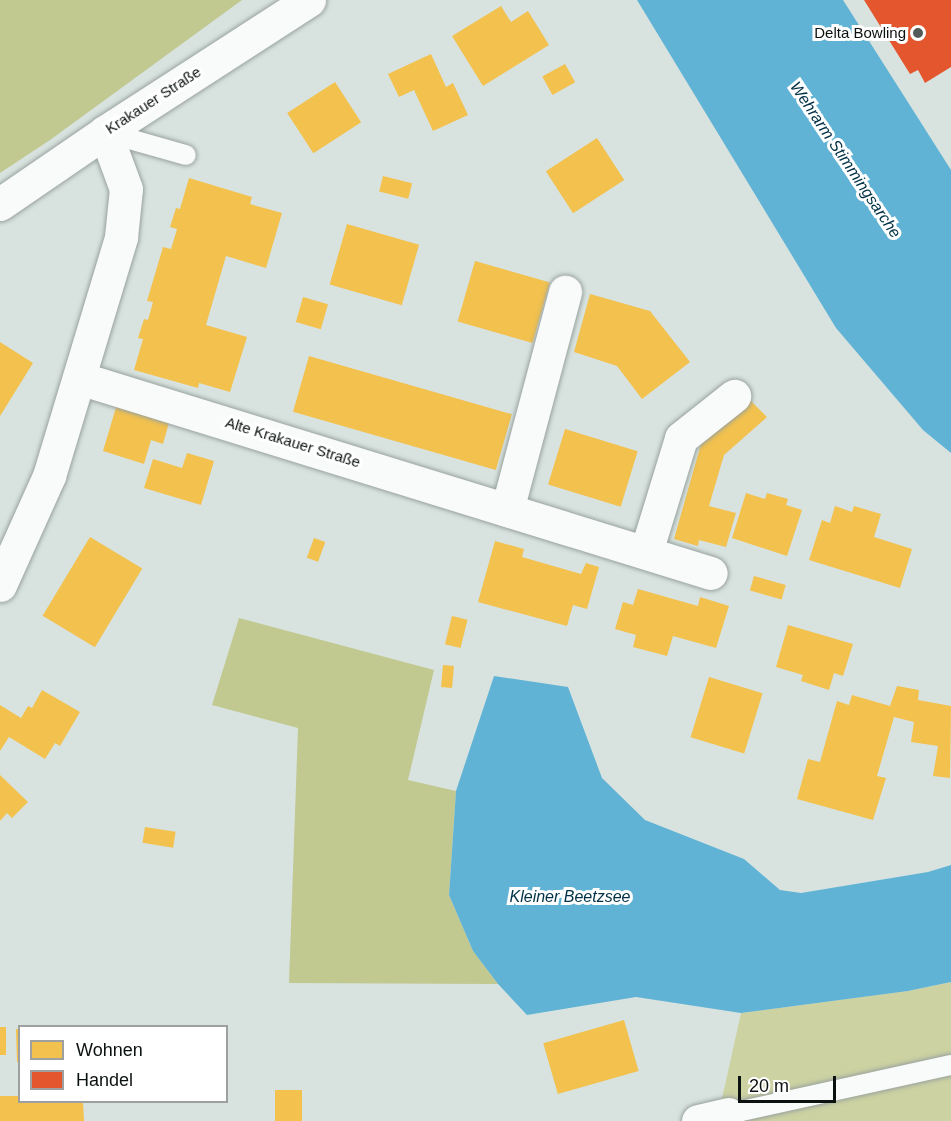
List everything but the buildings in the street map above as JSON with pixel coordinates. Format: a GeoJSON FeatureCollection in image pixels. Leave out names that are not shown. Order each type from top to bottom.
{"type":"FeatureCollection","features":[{"type":"Feature","properties":{"kind":"street","name":"Krakauer Straße"},"geometry":{"type":"LineString","coordinates":[[0,204],[105,132],[309,0]]}},
{"type":"Feature","properties":{"kind":"street"},"geometry":{"type":"LineString","coordinates":[[0,585],[49,476],[121,237],[126,189],[105,132]]}},
{"type":"Feature","properties":{"kind":"street"},"geometry":{"type":"LineString","coordinates":[[507,510],[565,292]]}},
{"type":"Feature","properties":{"kind":"street","name":"Alte Krakauer Straße"},"geometry":{"type":"LineString","coordinates":[[79,378],[711,573]]}},
{"type":"Feature","properties":{"kind":"street"},"geometry":{"type":"LineString","coordinates":[[646,552],[681,438],[734,396]]}},
{"type":"Feature","properties":{"kind":"lane"},"geometry":{"type":"LineString","coordinates":[[105,132],[186,155]]}},
{"type":"Feature","properties":{"kind":"lane"},"geometry":{"type":"LineString","coordinates":[[713,1118],[951,1065]]}},
{"type":"Feature","properties":{"kind":"green space"},"geometry":{"type":"Polygon","coordinates":[[[0,0],[242,0],[50,140],[0,173],[0,0]]]}},
{"type":"Feature","properties":{"kind":"green space"},"geometry":{"type":"Polygon","coordinates":[[[239,618],[434,670],[408,780],[456,791],[449,895],[473,951],[498,984],[289,983],[298,728],[212,705],[239,618]]]}},
{"type":"Feature","properties":{"kind":"green space"},"geometry":{"type":"Polygon","coordinates":[[[951,982],[951,1121],[717,1121],[741,1013],[908,991],[951,982]]]}},
{"type":"Feature","properties":{"kind":"water","name":"Wehrarm Stimmingsarche"},"geometry":{"type":"Polygon","coordinates":[[[637,0],[843,0],[951,170],[951,453],[923,430],[836,328],[637,0]]]}},
{"type":"Feature","properties":{"kind":"water","name":"Kleiner Beetzsee"},"geometry":{"type":"Polygon","coordinates":[[[494,676],[568,687],[602,778],[645,820],[744,859],[780,890],[801,893],[928,872],[951,865],[951,982],[908,991],[741,1013],[636,997],[527,1015],[498,984],[473,951],[449,895],[456,791],[494,676]]]}},
{"type":"Feature","properties":{"kind":"place","name":"Delta Bowling"},"geometry":{"type":"Point","coordinates":[918,33]}}]}
